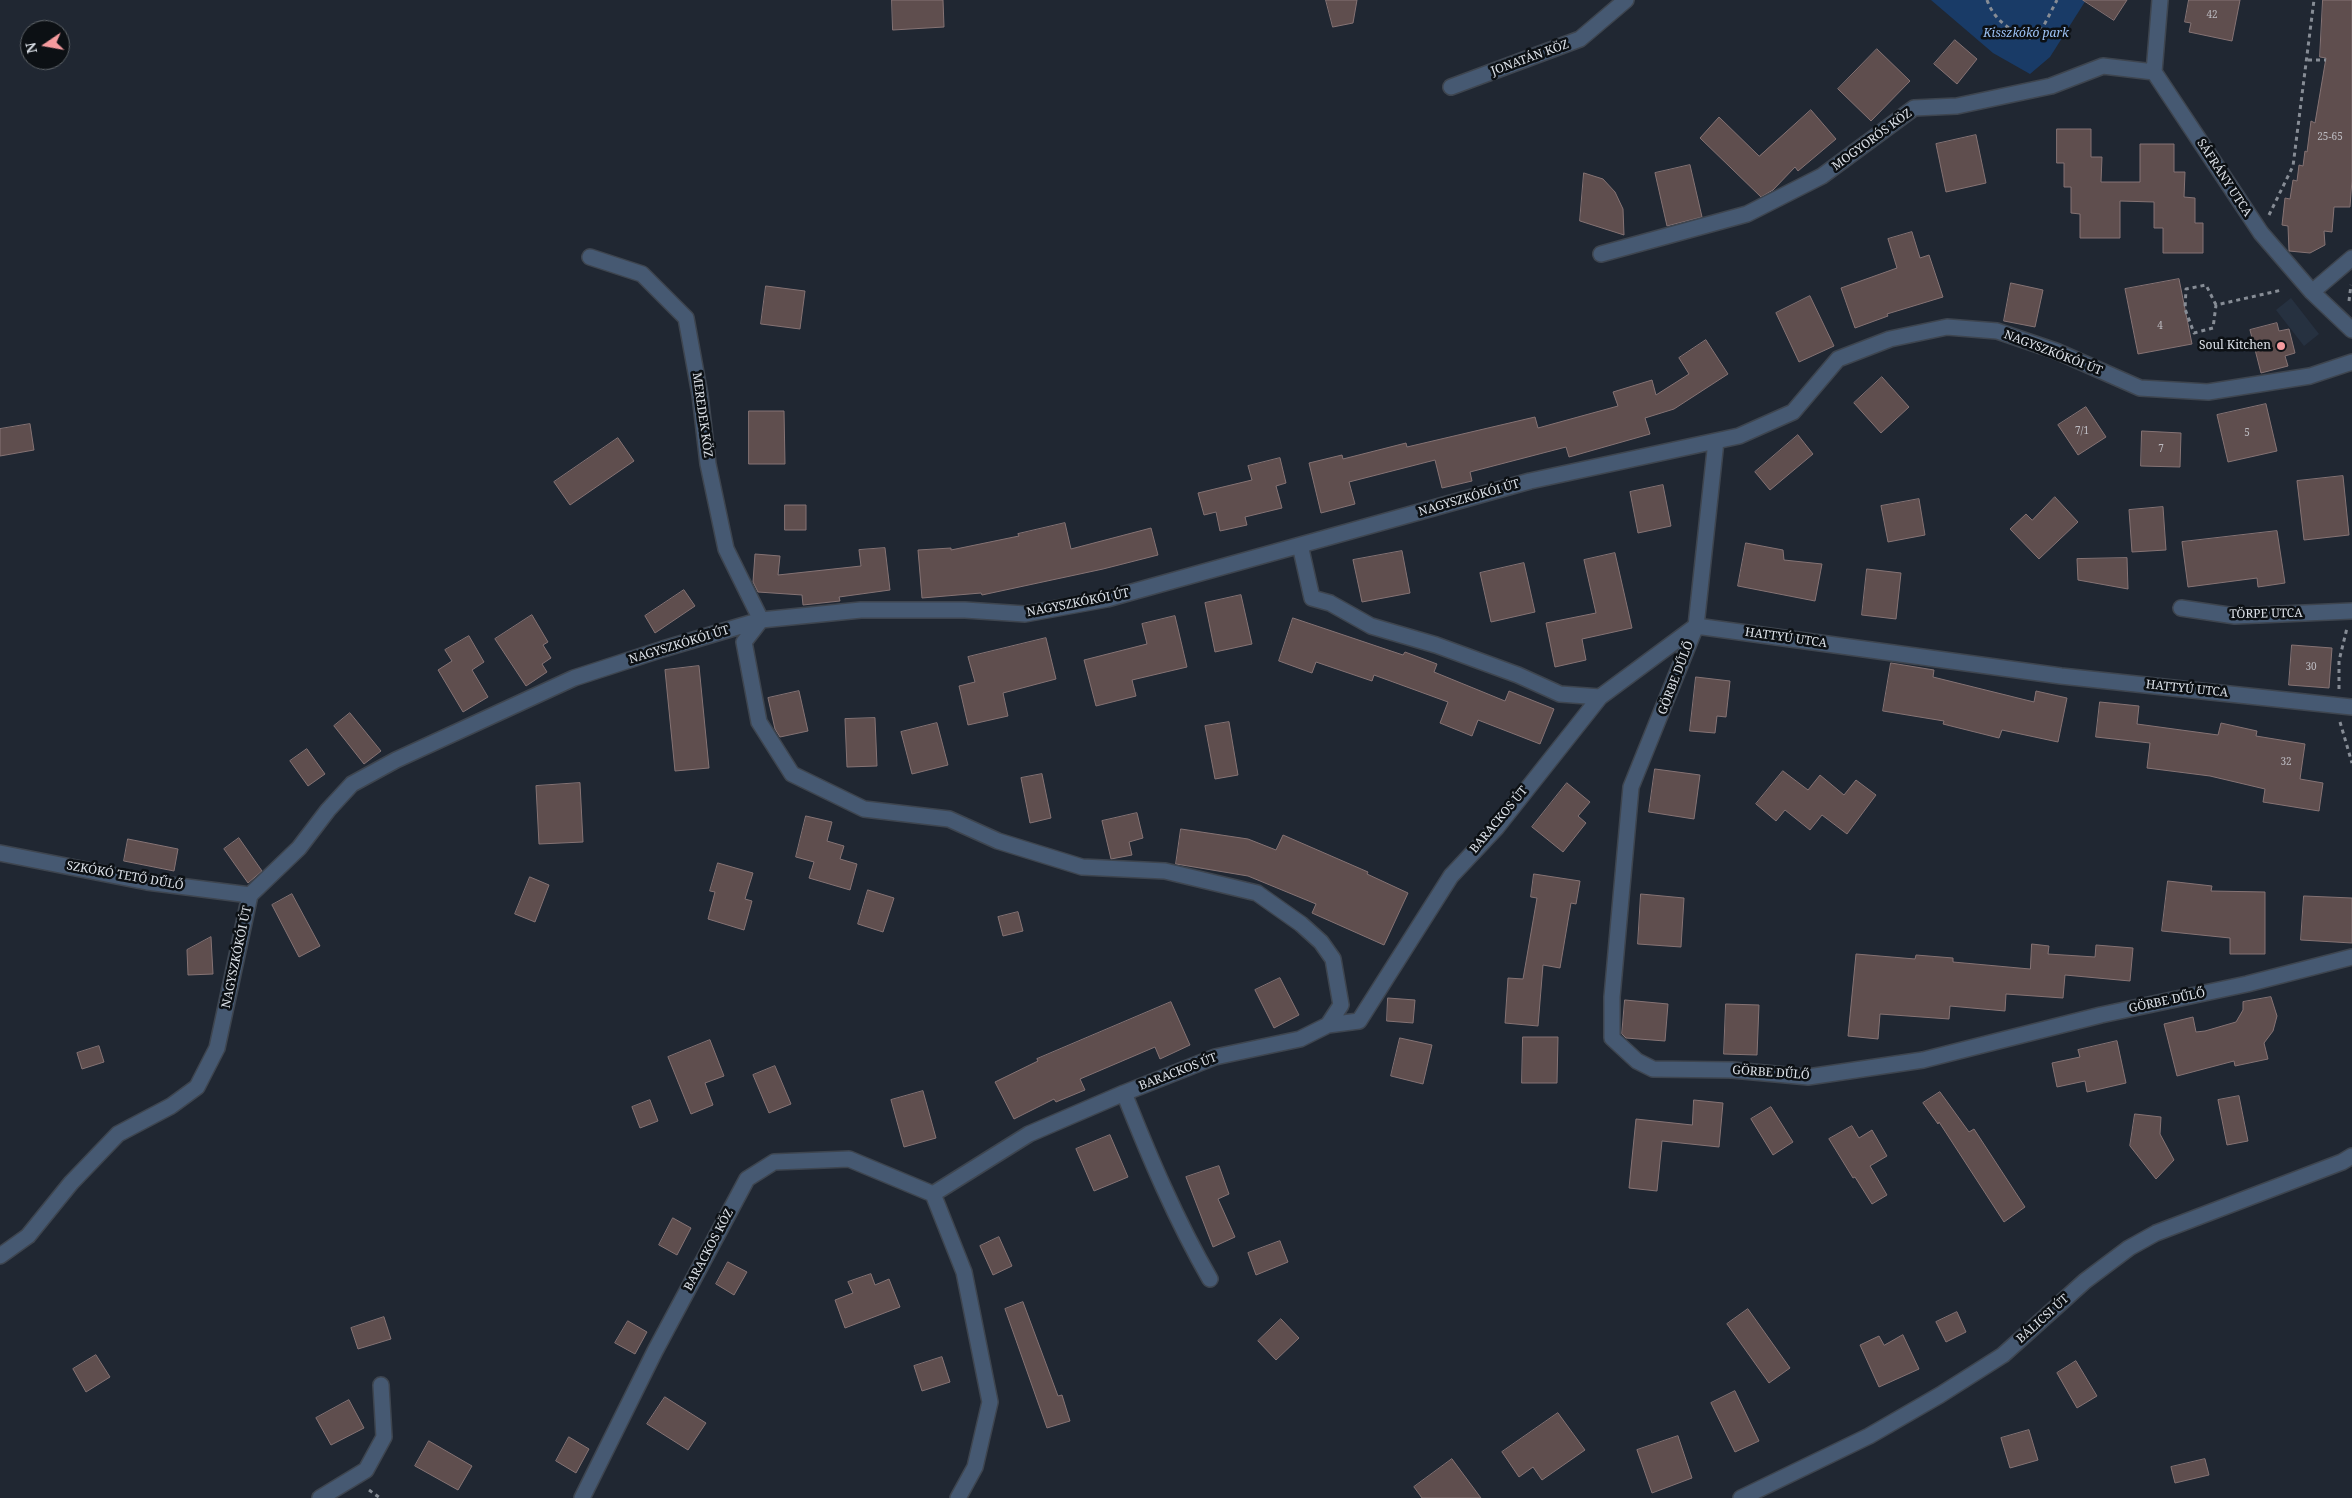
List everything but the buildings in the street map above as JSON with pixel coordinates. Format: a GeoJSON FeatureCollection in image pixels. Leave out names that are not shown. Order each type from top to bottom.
{"type":"FeatureCollection","features":[{"type":"Feature","properties":{"kind":"street","name":"JONATÁN KÖZ"},"geometry":{"type":"LineString","coordinates":[[1452,87],[1580,39],[1626,0]]}},
{"type":"Feature","properties":{"kind":"street"},"geometry":{"type":"LineString","coordinates":[[2154,72],[2160,0]]}},
{"type":"Feature","properties":{"kind":"street","name":"MOGYORÓS KÖZ"},"geometry":{"type":"LineString","coordinates":[[1601,254],[1747,214],[1822,176],[1914,108],[1957,106],[2051,86],[2103,66],[2154,72]]}},
{"type":"Feature","properties":{"kind":"street","name":"SÁFRÁNY UTCA"},"geometry":{"type":"LineString","coordinates":[[2154,72],[2261,233],[2312,292],[2352,330]]}},
{"type":"Feature","properties":{"kind":"street","name":"MEREDEK KÖZ"},"geometry":{"type":"LineString","coordinates":[[590,257],[642,274],[686,318],[700,395],[708,464],[726,549],[761,620]]}},
{"type":"Feature","properties":{"kind":"street"},"geometry":{"type":"LineString","coordinates":[[2312,292],[2352,258]]}},
{"type":"Feature","properties":{"kind":"street","name":"NAGYSZKÓKÓI ÚT"},"geometry":{"type":"LineString","coordinates":[[0,1256],[28,1236],[70,1183],[118,1134],[170,1106],[197,1087],[217,1048],[250,895],[299,848],[328,810],[352,784],[396,760],[574,678],[662,649],[761,620],[861,610],[965,610],[1025,614],[1107,599],[1530,481],[1739,436],[1792,412],[1838,359],[1890,339],[1947,327],[1997,331],[2056,351],[2140,388],[2208,392],[2310,376],[2352,362]]}},
{"type":"Feature","properties":{"kind":"street"},"geometry":{"type":"LineString","coordinates":[[1300,545],[1312,598],[1330,603],[1372,626],[1491,665],[1560,694],[1600,697],[1696,626],[1716,441]]}},
{"type":"Feature","properties":{"kind":"street","name":"TÖRPE UTCA"},"geometry":{"type":"LineString","coordinates":[[2181,608],[2235,616],[2352,611]]}},
{"type":"Feature","properties":{"kind":"street"},"geometry":{"type":"LineString","coordinates":[[761,620],[744,642],[759,722],[792,774],[864,808],[949,819],[998,841],[1082,867],[1165,871],[1257,893],[1301,924],[1321,942],[1333,959],[1341,1005],[1328,1025]]}},
{"type":"Feature","properties":{"kind":"street","name":"HATTYÚ UTCA"},"geometry":{"type":"LineString","coordinates":[[1696,626],[2061,676],[2352,706]]}},
{"type":"Feature","properties":{"kind":"street","name":"GÖRBE DŰLŐ"},"geometry":{"type":"LineString","coordinates":[[1696,626],[1631,788],[1612,997],[1612,1038],[1637,1061],[1653,1069],[1732,1070],[1808,1077],[1913,1062],[2101,1015],[2247,984],[2352,957]]}},
{"type":"Feature","properties":{"kind":"street","name":"BARACKOS ÚT"},"geometry":{"type":"LineString","coordinates":[[933,1194],[1029,1134],[1124,1093],[1215,1057],[1300,1039],[1328,1025],[1359,1021],[1451,876],[1497,827],[1600,697]]}},
{"type":"Feature","properties":{"kind":"street","name":"SZKÓKÓ TETŐ DŰLŐ"},"geometry":{"type":"LineString","coordinates":[[0,853],[147,882],[250,895]]}},
{"type":"Feature","properties":{"kind":"street"},"geometry":{"type":"LineString","coordinates":[[1124,1093],[1150,1159],[1190,1244],[1210,1279]]}},
{"type":"Feature","properties":{"kind":"street","name":"BÁLICSI ÚT"},"geometry":{"type":"LineString","coordinates":[[1741,1498],[1869,1436],[1940,1395],[2003,1355],[2085,1282],[2129,1248],[2156,1232],[2342,1162],[2352,1156]]}},
{"type":"Feature","properties":{"kind":"street","name":"BARACKOS KÖZ"},"geometry":{"type":"LineString","coordinates":[[582,1498],[655,1351],[747,1179],[774,1162],[849,1159],[933,1194]]}},
{"type":"Feature","properties":{"kind":"street"},"geometry":{"type":"LineString","coordinates":[[933,1194],[964,1272],[990,1402],[976,1467],[958,1498]]}},
{"type":"Feature","properties":{"kind":"street"},"geometry":{"type":"LineString","coordinates":[[320,1498],[366,1470],[384,1437],[381,1385]]}},
{"type":"Feature","properties":{"kind":"path"},"geometry":{"type":"LineString","coordinates":[[1987,0],[1990,9],[2002,23],[2016,33],[2030,38],[2041,31],[2057,0]]}},
{"type":"Feature","properties":{"kind":"path"},"geometry":{"type":"LineString","coordinates":[[2261,233],[2294,166],[2314,0]]}},
{"type":"Feature","properties":{"kind":"path"},"geometry":{"type":"LineString","coordinates":[[2308,60],[2326,60]]}},
{"type":"Feature","properties":{"kind":"path"},"geometry":{"type":"LineString","coordinates":[[2349,304],[2349,288],[2352,283]]}},
{"type":"Feature","properties":{"kind":"path"},"geometry":{"type":"LineString","coordinates":[[2206,285],[2216,305],[2214,328],[2194,333],[2185,309],[2186,289],[2206,285]]}},
{"type":"Feature","properties":{"kind":"path"},"geometry":{"type":"LineString","coordinates":[[2216,305],[2282,290]]}},
{"type":"Feature","properties":{"kind":"shaded area"},"geometry":{"type":"Polygon","coordinates":[[[2291,298],[2319,334],[2304,346],[2276,310],[2291,298]]]}},
{"type":"Feature","properties":{"kind":"green space","name":"Kisszkókó park"},"geometry":{"type":"Polygon","coordinates":[[[1931,0],[2086,0],[2050,57],[2030,74],[1993,53],[1931,0]]]}},
{"type":"Feature","properties":{"kind":"place","name":"Soul Kitchen"},"geometry":{"type":"Point","coordinates":[2281,346]}}]}
